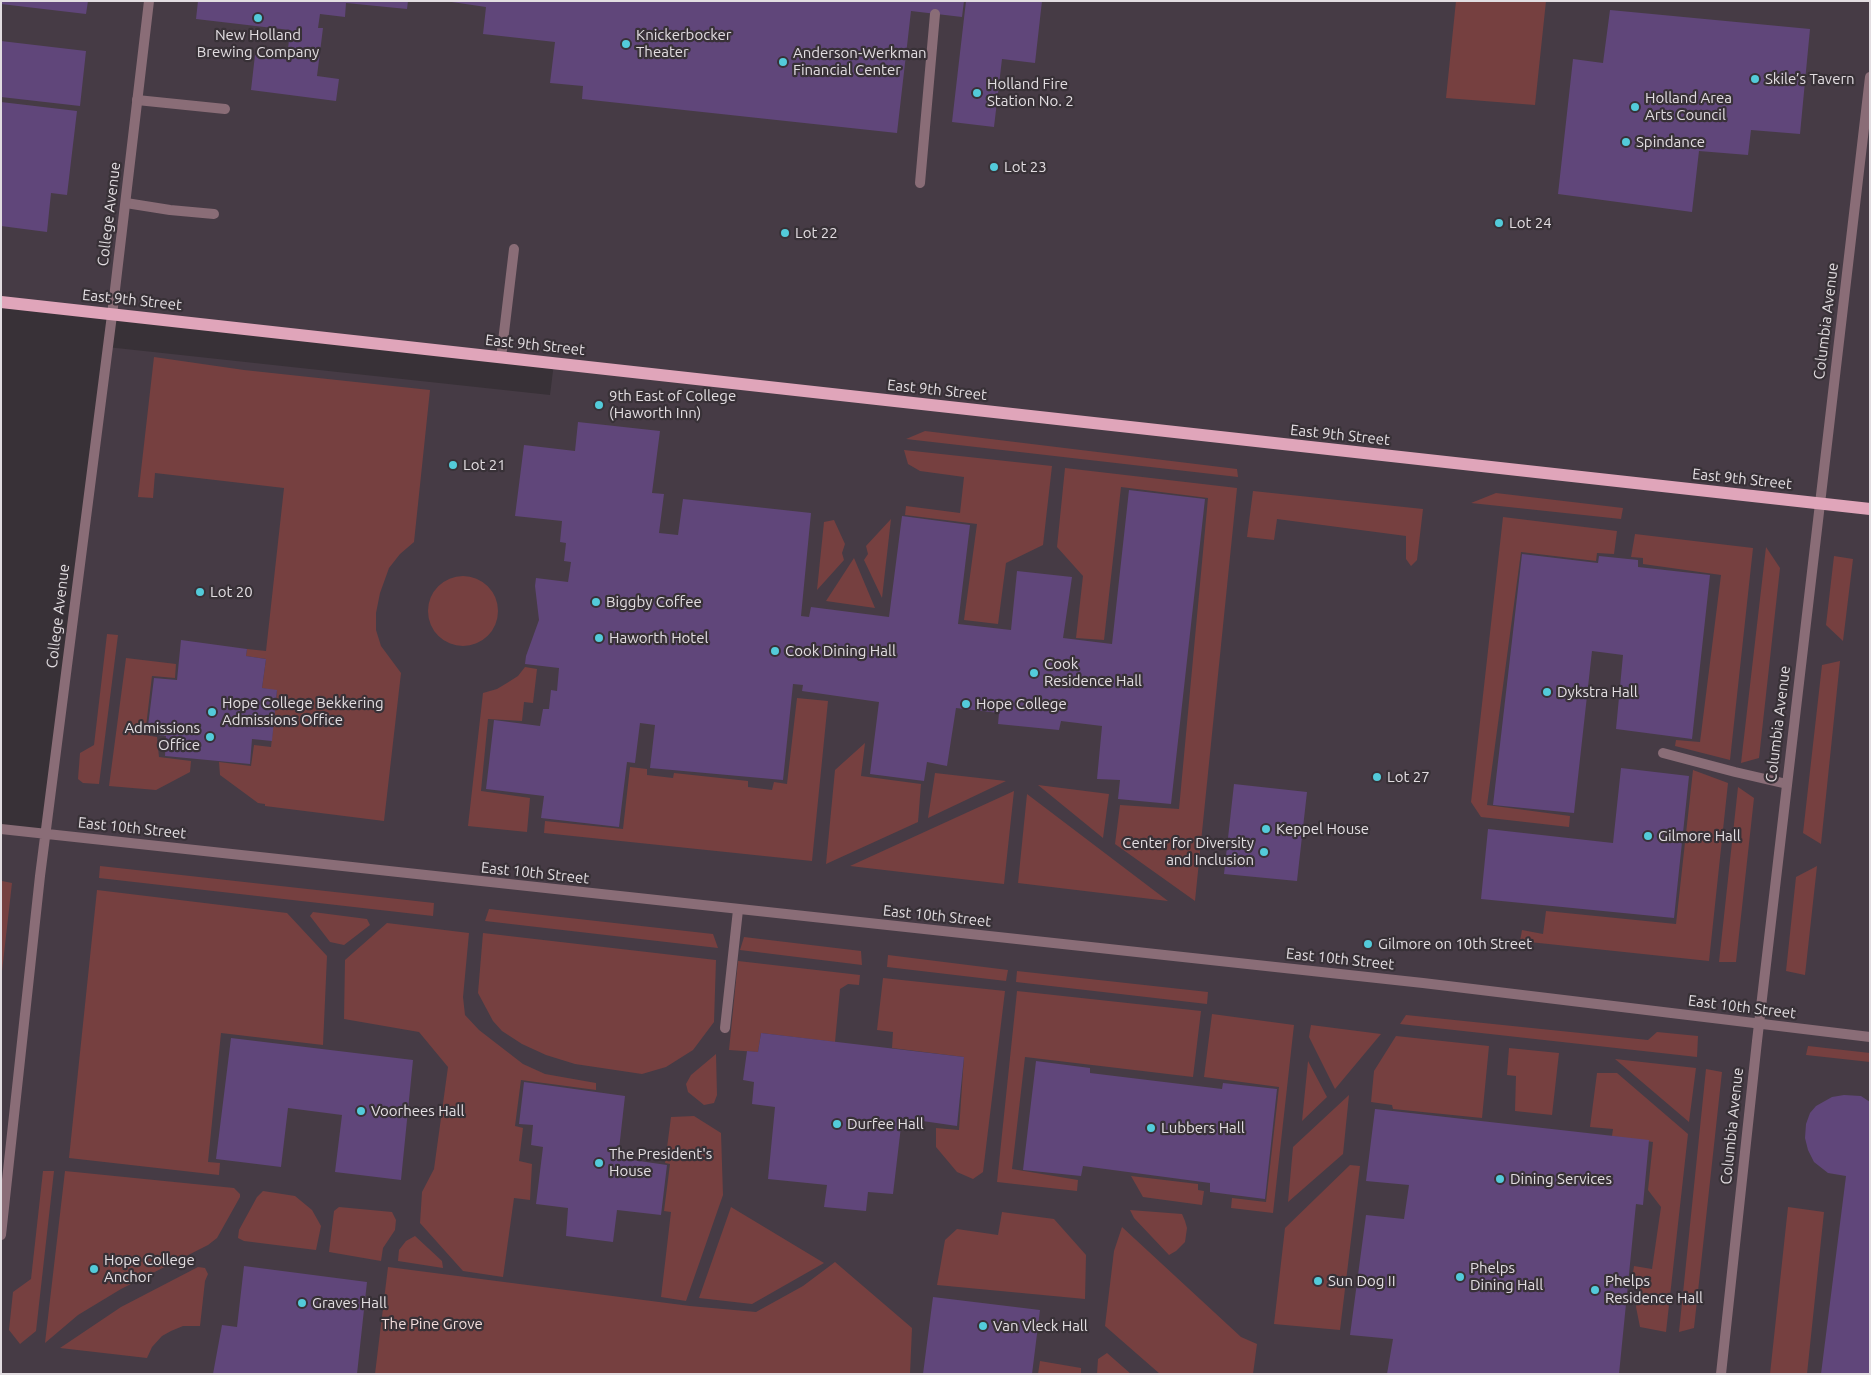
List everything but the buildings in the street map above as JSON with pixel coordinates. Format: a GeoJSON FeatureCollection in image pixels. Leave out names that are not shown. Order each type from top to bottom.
{"type":"FeatureCollection","features":[{"type":"Feature","properties":{"kind":"main road","name":"East 9th Street"},"geometry":{"type":"LineString","coordinates":[[1,302],[1870,509]]}},
{"type":"Feature","properties":{"kind":"street","name":"College Avenue"},"geometry":{"type":"LineString","coordinates":[[1,1235],[46,834],[126,203],[149,1]]}},
{"type":"Feature","properties":{"kind":"street"},"geometry":{"type":"LineString","coordinates":[[920,183],[935,14]]}},
{"type":"Feature","properties":{"kind":"street","name":"Columbia Avenue"},"geometry":{"type":"LineString","coordinates":[[1721,1374],[1786,784],[1870,77]]}},
{"type":"Feature","properties":{"kind":"street"},"geometry":{"type":"LineString","coordinates":[[137,100],[225,109]]}},
{"type":"Feature","properties":{"kind":"street"},"geometry":{"type":"LineString","coordinates":[[126,203],[214,214]]}},
{"type":"Feature","properties":{"kind":"street"},"geometry":{"type":"LineString","coordinates":[[501,358],[514,249]]}},
{"type":"Feature","properties":{"kind":"street"},"geometry":{"type":"LineString","coordinates":[[1663,753],[1786,784]]}},
{"type":"Feature","properties":{"kind":"street","name":"East 10th Street"},"geometry":{"type":"LineString","coordinates":[[1,829],[1413,982],[1870,1037]]}},
{"type":"Feature","properties":{"kind":"street"},"geometry":{"type":"LineString","coordinates":[[725,1028],[738,910]]}},
{"type":"Feature","properties":{"kind":"shaded area","name":"Hope College"},"geometry":{"type":"Polygon","coordinates":[[[1,1],[1870,1],[1870,1374],[1,1374],[1,829],[45,834],[107,347],[550,395],[554,363],[1,301],[1,1]]]}},
{"type":"Feature","properties":{"kind":"green space"},"geometry":{"type":"Polygon","coordinates":[[[1456,1],[1546,1],[1535,105],[1446,98],[1456,1]]]}},
{"type":"Feature","properties":{"kind":"green space"},"geometry":{"type":"Polygon","coordinates":[[[154,357],[244,370],[430,390],[414,542],[400,554],[389,568],[380,593],[376,613],[376,630],[381,646],[401,673],[384,821],[265,806],[265,804],[258,803],[220,775],[219,762],[251,766],[254,745],[271,747],[277,691],[262,688],[266,659],[246,656],[247,649],[266,651],[284,488],[155,473],[153,498],[138,497],[154,357]]]}},
{"type":"Feature","properties":{"kind":"green space"},"geometry":{"type":"Polygon","coordinates":[[[925,431],[1237,469],[1238,477],[906,439],[925,431]]]}},
{"type":"Feature","properties":{"kind":"green space"},"geometry":{"type":"Polygon","coordinates":[[[904,450],[1052,466],[1043,545],[1006,563],[998,624],[964,620],[977,524],[905,515],[906,506],[960,513],[964,477],[920,471],[908,464],[904,450]]]}},
{"type":"Feature","properties":{"kind":"green space"},"geometry":{"type":"Polygon","coordinates":[[[1065,468],[1237,488],[1195,901],[1115,844],[1120,805],[1179,809],[1208,498],[1121,487],[1104,640],[1076,638],[1083,576],[1057,547],[1065,468]]]}},
{"type":"Feature","properties":{"kind":"green space"},"geometry":{"type":"Polygon","coordinates":[[[1253,491],[1423,509],[1417,560],[1411,566],[1406,559],[1406,536],[1277,519],[1274,540],[1247,537],[1253,491]]]}},
{"type":"Feature","properties":{"kind":"green space"},"geometry":{"type":"Polygon","coordinates":[[[1496,493],[1623,508],[1621,519],[1471,503],[1496,493]]]}},
{"type":"Feature","properties":{"kind":"green space"},"geometry":{"type":"Polygon","coordinates":[[[1503,517],[1617,531],[1614,554],[1597,553],[1596,561],[1521,552],[1487,805],[1570,816],[1569,827],[1481,817],[1471,802],[1503,517]]]}},
{"type":"Feature","properties":{"kind":"green space"},"geometry":{"type":"Polygon","coordinates":[[[891,519],[882,598],[864,560],[868,554],[866,546],[891,519]]]}},
{"type":"Feature","properties":{"kind":"green space"},"geometry":{"type":"Polygon","coordinates":[[[834,520],[845,544],[842,553],[844,560],[817,590],[824,522],[834,520]]]}},
{"type":"Feature","properties":{"kind":"green space"},"geometry":{"type":"Polygon","coordinates":[[[1635,534],[1753,548],[1730,760],[1675,746],[1676,740],[1700,742],[1721,575],[1643,564],[1643,558],[1631,557],[1635,534]]]}},
{"type":"Feature","properties":{"kind":"green space"},"geometry":{"type":"Polygon","coordinates":[[[1766,547],[1780,568],[1759,758],[1741,763],[1766,547]]]}},
{"type":"Feature","properties":{"kind":"green space"},"geometry":{"type":"Polygon","coordinates":[[[1834,556],[1853,559],[1843,641],[1826,625],[1834,556]]]}},
{"type":"Feature","properties":{"kind":"green space"},"geometry":{"type":"Polygon","coordinates":[[[854,558],[875,608],[826,601],[854,558]]]}},
{"type":"Feature","properties":{"kind":"green space"},"geometry":{"type":"Polygon","coordinates":[[[463,576],[476,579],[488,586],[495,598],[498,611],[495,624],[488,636],[476,643],[463,646],[450,643],[438,636],[431,624],[428,611],[431,598],[438,586],[450,579],[463,576]]]}},
{"type":"Feature","properties":{"kind":"green space"},"geometry":{"type":"Polygon","coordinates":[[[107,634],[118,635],[99,784],[83,783],[78,779],[80,753],[94,745],[107,634]]]}},
{"type":"Feature","properties":{"kind":"green space"},"geometry":{"type":"Polygon","coordinates":[[[126,658],[176,664],[175,678],[152,676],[145,735],[157,737],[159,757],[191,761],[190,772],[156,790],[109,786],[126,658]]]}},
{"type":"Feature","properties":{"kind":"green space"},"geometry":{"type":"Polygon","coordinates":[[[1840,661],[1821,844],[1803,833],[1822,665],[1840,661]]]}},
{"type":"Feature","properties":{"kind":"green space"},"geometry":{"type":"Polygon","coordinates":[[[525,667],[537,669],[533,703],[524,702],[522,721],[488,719],[481,791],[530,798],[527,832],[468,826],[483,693],[497,689],[507,683],[518,676],[525,667]]]}},
{"type":"Feature","properties":{"kind":"green space"},"geometry":{"type":"Polygon","coordinates":[[[797,698],[828,701],[812,861],[544,833],[545,821],[623,829],[630,767],[647,769],[647,775],[673,778],[674,773],[748,781],[748,787],[772,790],[774,782],[787,784],[797,698]]]}},
{"type":"Feature","properties":{"kind":"green space"},"geometry":{"type":"Polygon","coordinates":[[[865,743],[861,776],[921,784],[918,822],[826,864],[835,770],[865,743]]]}},
{"type":"Feature","properties":{"kind":"green space"},"geometry":{"type":"Polygon","coordinates":[[[1693,770],[1728,783],[1709,961],[1520,941],[1522,930],[1543,934],[1546,911],[1676,924],[1693,770]]]}},
{"type":"Feature","properties":{"kind":"green space"},"geometry":{"type":"Polygon","coordinates":[[[935,773],[1006,781],[928,818],[935,773]]]}},
{"type":"Feature","properties":{"kind":"green space"},"geometry":{"type":"Polygon","coordinates":[[[1038,785],[1109,794],[1103,838],[1038,785]]]}},
{"type":"Feature","properties":{"kind":"green space"},"geometry":{"type":"Polygon","coordinates":[[[1738,787],[1754,798],[1736,962],[1719,962],[1738,787]]]}},
{"type":"Feature","properties":{"kind":"green space"},"geometry":{"type":"Polygon","coordinates":[[[1014,791],[1004,884],[850,866],[1014,791]]]}},
{"type":"Feature","properties":{"kind":"green space"},"geometry":{"type":"Polygon","coordinates":[[[1027,794],[1168,901],[1018,883],[1027,794]]]}},
{"type":"Feature","properties":{"kind":"green space"},"geometry":{"type":"Polygon","coordinates":[[[100,866],[434,903],[433,916],[99,878],[100,866]]]}},
{"type":"Feature","properties":{"kind":"green space"},"geometry":{"type":"Polygon","coordinates":[[[1817,866],[1805,975],[1786,971],[1796,877],[1817,866]]]}},
{"type":"Feature","properties":{"kind":"green space"},"geometry":{"type":"Polygon","coordinates":[[[2,881],[12,883],[1,980],[1,892],[2,881]]]}},
{"type":"Feature","properties":{"kind":"green space"},"geometry":{"type":"Polygon","coordinates":[[[97,890],[287,913],[327,956],[323,1045],[221,1033],[208,1162],[220,1163],[219,1175],[69,1158],[97,890]]]}},
{"type":"Feature","properties":{"kind":"green space"},"geometry":{"type":"Polygon","coordinates":[[[489,909],[713,934],[718,948],[485,921],[489,909]]]}},
{"type":"Feature","properties":{"kind":"green space"},"geometry":{"type":"Polygon","coordinates":[[[313,912],[367,919],[370,925],[344,945],[330,942],[310,916],[313,912]]]}},
{"type":"Feature","properties":{"kind":"green space"},"geometry":{"type":"Polygon","coordinates":[[[387,923],[469,933],[463,997],[465,1015],[479,1030],[523,1064],[545,1074],[596,1083],[596,1090],[521,1080],[515,1126],[523,1128],[519,1161],[532,1164],[530,1200],[514,1198],[503,1277],[463,1271],[420,1223],[422,1192],[434,1169],[448,1067],[419,1032],[344,1019],[345,960],[387,923]]]}},
{"type":"Feature","properties":{"kind":"green space"},"geometry":{"type":"Polygon","coordinates":[[[483,933],[716,960],[714,1022],[693,1050],[666,1067],[642,1074],[575,1064],[546,1055],[522,1044],[502,1031],[493,1021],[478,993],[483,933]]]}},
{"type":"Feature","properties":{"kind":"green space"},"geometry":{"type":"Polygon","coordinates":[[[744,937],[861,951],[862,965],[740,950],[744,937]]]}},
{"type":"Feature","properties":{"kind":"green space"},"geometry":{"type":"Polygon","coordinates":[[[888,955],[1008,970],[1006,981],[887,967],[888,955]]]}},
{"type":"Feature","properties":{"kind":"green space"},"geometry":{"type":"Polygon","coordinates":[[[738,961],[860,975],[859,985],[848,984],[840,989],[835,1042],[761,1033],[758,1052],[729,1050],[738,961]]]}},
{"type":"Feature","properties":{"kind":"green space"},"geometry":{"type":"Polygon","coordinates":[[[1017,971],[1208,992],[1207,1004],[1016,982],[1017,971]]]}},
{"type":"Feature","properties":{"kind":"green space"},"geometry":{"type":"Polygon","coordinates":[[[883,978],[1005,991],[983,1172],[973,1179],[957,1172],[936,1147],[936,1128],[959,1130],[964,1057],[892,1048],[893,1032],[877,1030],[883,978]]]}},
{"type":"Feature","properties":{"kind":"green space"},"geometry":{"type":"Polygon","coordinates":[[[1017,991],[1201,1011],[1193,1077],[1025,1057],[1012,1169],[1078,1180],[1077,1191],[997,1182],[1017,991]]]}},
{"type":"Feature","properties":{"kind":"green space"},"geometry":{"type":"Polygon","coordinates":[[[1212,1014],[1294,1025],[1273,1213],[1231,1208],[1232,1198],[1266,1202],[1279,1087],[1204,1077],[1212,1014]]]}},
{"type":"Feature","properties":{"kind":"green space"},"geometry":{"type":"Polygon","coordinates":[[[1406,1015],[1648,1040],[1657,1032],[1698,1036],[1697,1057],[1400,1024],[1406,1015]]]}},
{"type":"Feature","properties":{"kind":"green space"},"geometry":{"type":"Polygon","coordinates":[[[1311,1025],[1381,1034],[1335,1089],[1309,1037],[1311,1025]]]}},
{"type":"Feature","properties":{"kind":"green space"},"geometry":{"type":"Polygon","coordinates":[[[1396,1036],[1489,1046],[1482,1118],[1393,1109],[1392,1105],[1371,1102],[1374,1071],[1396,1036]]]}},
{"type":"Feature","properties":{"kind":"green space"},"geometry":{"type":"Polygon","coordinates":[[[1808,1046],[1870,1053],[1870,1062],[1806,1055],[1808,1046]]]}},
{"type":"Feature","properties":{"kind":"green space"},"geometry":{"type":"Polygon","coordinates":[[[1509,1048],[1559,1053],[1552,1115],[1515,1111],[1516,1076],[1507,1075],[1509,1048]]]}},
{"type":"Feature","properties":{"kind":"green space"},"geometry":{"type":"Polygon","coordinates":[[[716,1054],[717,1095],[714,1103],[704,1105],[688,1092],[686,1084],[691,1075],[716,1054]]]}},
{"type":"Feature","properties":{"kind":"green space"},"geometry":{"type":"Polygon","coordinates":[[[1615,1059],[1696,1068],[1689,1122],[1615,1059]]]}},
{"type":"Feature","properties":{"kind":"green space"},"geometry":{"type":"Polygon","coordinates":[[[1308,1061],[1327,1097],[1302,1121],[1308,1061]]]}},
{"type":"Feature","properties":{"kind":"green space"},"geometry":{"type":"Polygon","coordinates":[[[1706,1069],[1722,1072],[1694,1328],[1679,1332],[1706,1069]]]}},
{"type":"Feature","properties":{"kind":"green space"},"geometry":{"type":"Polygon","coordinates":[[[1597,1073],[1617,1073],[1688,1134],[1666,1332],[1640,1327],[1636,1307],[1639,1290],[1631,1287],[1634,1266],[1652,1269],[1661,1207],[1648,1190],[1653,1142],[1612,1136],[1613,1129],[1590,1127],[1597,1073]]]}},
{"type":"Feature","properties":{"kind":"green space"},"geometry":{"type":"Polygon","coordinates":[[[1349,1095],[1343,1154],[1288,1202],[1293,1147],[1349,1095]]]}},
{"type":"Feature","properties":{"kind":"green space"},"geometry":{"type":"Polygon","coordinates":[[[694,1116],[721,1133],[723,1195],[686,1301],[661,1297],[671,1212],[664,1211],[670,1164],[665,1163],[671,1117],[694,1116]]]}},
{"type":"Feature","properties":{"kind":"green space"},"geometry":{"type":"Polygon","coordinates":[[[1350,1165],[1360,1166],[1340,1330],[1274,1324],[1285,1228],[1350,1165]]]}},
{"type":"Feature","properties":{"kind":"green space"},"geometry":{"type":"Polygon","coordinates":[[[43,1171],[54,1171],[36,1331],[20,1344],[9,1330],[13,1292],[31,1279],[43,1171]]]}},
{"type":"Feature","properties":{"kind":"green space"},"geometry":{"type":"Polygon","coordinates":[[[65,1171],[234,1188],[240,1194],[240,1197],[217,1238],[208,1245],[121,1289],[78,1315],[45,1343],[65,1171]]]}},
{"type":"Feature","properties":{"kind":"green space"},"geometry":{"type":"Polygon","coordinates":[[[1131,1176],[1198,1184],[1198,1190],[1204,1191],[1202,1205],[1143,1197],[1131,1176]]]}},
{"type":"Feature","properties":{"kind":"green space"},"geometry":{"type":"Polygon","coordinates":[[[263,1191],[295,1196],[312,1210],[321,1226],[316,1250],[244,1241],[238,1238],[239,1230],[257,1197],[263,1191]]]}},
{"type":"Feature","properties":{"kind":"green space"},"geometry":{"type":"Polygon","coordinates":[[[339,1207],[392,1212],[396,1220],[395,1230],[383,1248],[381,1261],[329,1252],[334,1211],[339,1207]]]}},
{"type":"Feature","properties":{"kind":"green space"},"geometry":{"type":"Polygon","coordinates":[[[731,1207],[824,1263],[752,1304],[699,1298],[731,1207]]]}},
{"type":"Feature","properties":{"kind":"green space"},"geometry":{"type":"Polygon","coordinates":[[[1788,1207],[1824,1212],[1807,1374],[1770,1374],[1788,1207]]]}},
{"type":"Feature","properties":{"kind":"green space"},"geometry":{"type":"Polygon","coordinates":[[[1130,1210],[1182,1214],[1187,1228],[1185,1242],[1169,1255],[1134,1218],[1130,1210]]]}},
{"type":"Feature","properties":{"kind":"green space"},"geometry":{"type":"Polygon","coordinates":[[[1002,1212],[1054,1219],[1086,1255],[1085,1299],[937,1285],[945,1240],[957,1229],[998,1235],[1002,1212]]]}},
{"type":"Feature","properties":{"kind":"green space"},"geometry":{"type":"Polygon","coordinates":[[[1122,1227],[1241,1337],[1257,1344],[1253,1374],[1160,1374],[1105,1326],[1114,1251],[1122,1227]]]}},
{"type":"Feature","properties":{"kind":"green space"},"geometry":{"type":"Polygon","coordinates":[[[415,1236],[442,1261],[443,1268],[398,1261],[399,1250],[406,1241],[415,1236]]]}},
{"type":"Feature","properties":{"kind":"green space","name":"The Pine Grove"},"geometry":{"type":"Polygon","coordinates":[[[835,1262],[912,1328],[910,1374],[375,1374],[388,1267],[690,1306],[756,1312],[803,1286],[835,1262]]]}},
{"type":"Feature","properties":{"kind":"green space"},"geometry":{"type":"Polygon","coordinates":[[[198,1267],[205,1268],[208,1274],[205,1281],[200,1326],[183,1326],[162,1336],[152,1347],[147,1358],[60,1348],[121,1307],[198,1267]]]}},
{"type":"Feature","properties":{"kind":"green space"},"geometry":{"type":"Polygon","coordinates":[[[1107,1353],[1131,1374],[1097,1374],[1098,1359],[1107,1353]]]}},
{"type":"Feature","properties":{"kind":"green space"},"geometry":{"type":"Polygon","coordinates":[[[1040,1361],[1081,1368],[1081,1374],[1038,1374],[1040,1361]]]}},
{"type":"Feature","properties":{"kind":"place","name":"New Holland Brewing Company"},"geometry":{"type":"Point","coordinates":[258,18]}},
{"type":"Feature","properties":{"kind":"place","name":"Knickerbocker Theater"},"geometry":{"type":"Point","coordinates":[626,44]}},
{"type":"Feature","properties":{"kind":"place","name":"Anderson-Werkman Financial Center"},"geometry":{"type":"Point","coordinates":[783,62]}},
{"type":"Feature","properties":{"kind":"place","name":"Skile’s Tavern"},"geometry":{"type":"Point","coordinates":[1755,79]}},
{"type":"Feature","properties":{"kind":"place","name":"Holland Fire Station No. 2"},"geometry":{"type":"Point","coordinates":[977,93]}},
{"type":"Feature","properties":{"kind":"place","name":"Holland Area Arts Council"},"geometry":{"type":"Point","coordinates":[1635,107]}},
{"type":"Feature","properties":{"kind":"place","name":"Spindance"},"geometry":{"type":"Point","coordinates":[1626,142]}},
{"type":"Feature","properties":{"kind":"place","name":"Lot 23"},"geometry":{"type":"Point","coordinates":[994,167]}},
{"type":"Feature","properties":{"kind":"place","name":"Lot 24"},"geometry":{"type":"Point","coordinates":[1499,223]}},
{"type":"Feature","properties":{"kind":"place","name":"Lot 22"},"geometry":{"type":"Point","coordinates":[785,233]}},
{"type":"Feature","properties":{"kind":"place","name":"9th East of College (Haworth Inn)"},"geometry":{"type":"Point","coordinates":[599,405]}},
{"type":"Feature","properties":{"kind":"place","name":"Lot 21"},"geometry":{"type":"Point","coordinates":[453,465]}},
{"type":"Feature","properties":{"kind":"place","name":"Lot 20"},"geometry":{"type":"Point","coordinates":[200,592]}},
{"type":"Feature","properties":{"kind":"place","name":"Biggby Coffee"},"geometry":{"type":"Point","coordinates":[596,602]}},
{"type":"Feature","properties":{"kind":"place","name":"Haworth Hotel"},"geometry":{"type":"Point","coordinates":[599,638]}},
{"type":"Feature","properties":{"kind":"place","name":"Cook Dining Hall"},"geometry":{"type":"Point","coordinates":[775,651]}},
{"type":"Feature","properties":{"kind":"place","name":"Cook Residence Hall"},"geometry":{"type":"Point","coordinates":[1034,673]}},
{"type":"Feature","properties":{"kind":"place","name":"Dykstra Hall"},"geometry":{"type":"Point","coordinates":[1547,692]}},
{"type":"Feature","properties":{"kind":"place","name":"Hope College"},"geometry":{"type":"Point","coordinates":[966,704]}},
{"type":"Feature","properties":{"kind":"place","name":"Hope College Bekkering Admissions Office"},"geometry":{"type":"Point","coordinates":[212,712]}},
{"type":"Feature","properties":{"kind":"place","name":"Admissions Office"},"geometry":{"type":"Point","coordinates":[210,737]}},
{"type":"Feature","properties":{"kind":"place","name":"Lot 27"},"geometry":{"type":"Point","coordinates":[1377,777]}},
{"type":"Feature","properties":{"kind":"place","name":"Keppel House"},"geometry":{"type":"Point","coordinates":[1266,829]}},
{"type":"Feature","properties":{"kind":"place","name":"Gilmore Hall"},"geometry":{"type":"Point","coordinates":[1648,836]}},
{"type":"Feature","properties":{"kind":"place","name":"Center for Diversity and Inclusion"},"geometry":{"type":"Point","coordinates":[1264,852]}},
{"type":"Feature","properties":{"kind":"place","name":"Gilmore on 10th Street"},"geometry":{"type":"Point","coordinates":[1368,944]}},
{"type":"Feature","properties":{"kind":"place","name":"Voorhees Hall"},"geometry":{"type":"Point","coordinates":[361,1111]}},
{"type":"Feature","properties":{"kind":"place","name":"Durfee Hall"},"geometry":{"type":"Point","coordinates":[837,1124]}},
{"type":"Feature","properties":{"kind":"place","name":"Lubbers Hall"},"geometry":{"type":"Point","coordinates":[1151,1128]}},
{"type":"Feature","properties":{"kind":"place","name":"The President's House"},"geometry":{"type":"Point","coordinates":[599,1163]}},
{"type":"Feature","properties":{"kind":"place","name":"Dining Services"},"geometry":{"type":"Point","coordinates":[1500,1179]}},
{"type":"Feature","properties":{"kind":"place","name":"Hope College Anchor"},"geometry":{"type":"Point","coordinates":[94,1269]}},
{"type":"Feature","properties":{"kind":"place","name":"Phelps Dining Hall"},"geometry":{"type":"Point","coordinates":[1460,1277]}},
{"type":"Feature","properties":{"kind":"place","name":"Sun Dog II"},"geometry":{"type":"Point","coordinates":[1318,1281]}},
{"type":"Feature","properties":{"kind":"place","name":"Phelps Residence Hall"},"geometry":{"type":"Point","coordinates":[1595,1290]}},
{"type":"Feature","properties":{"kind":"place","name":"Graves Hall"},"geometry":{"type":"Point","coordinates":[302,1303]}},
{"type":"Feature","properties":{"kind":"place","name":"Van Vleck Hall"},"geometry":{"type":"Point","coordinates":[983,1326]}}]}
